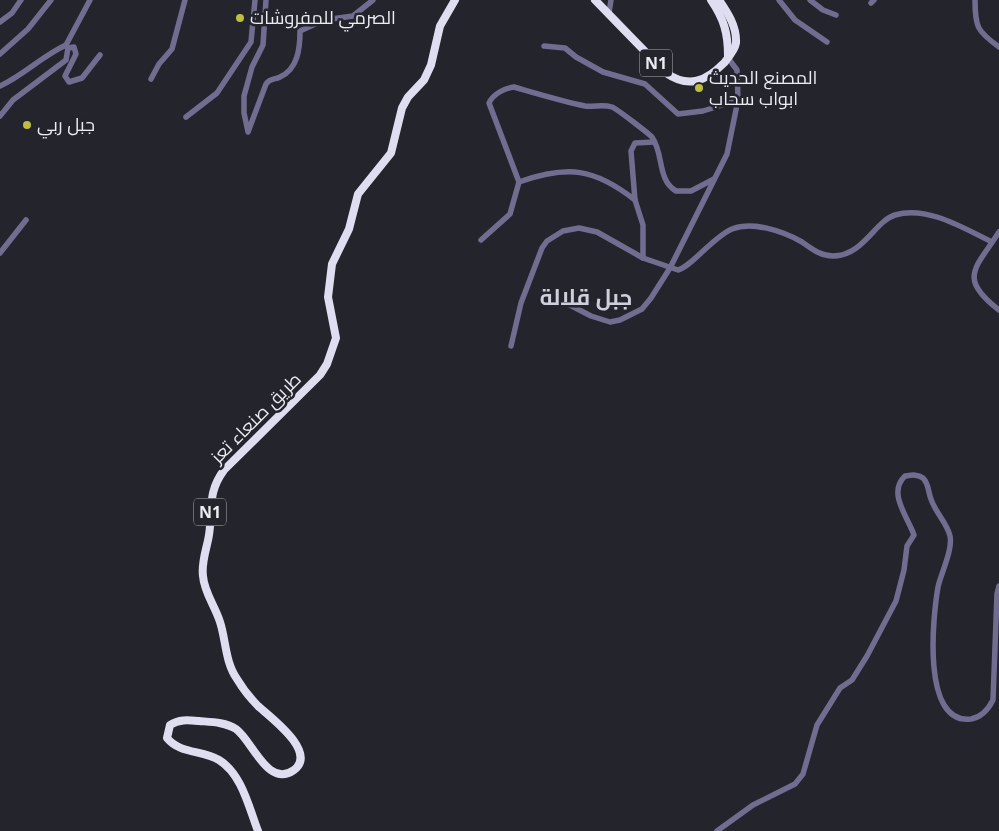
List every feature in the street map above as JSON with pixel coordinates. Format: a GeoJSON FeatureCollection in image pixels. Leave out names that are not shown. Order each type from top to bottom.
{"type":"FeatureCollection","features":[{"type":"Feature","properties":{"kind":"highway","name":"طريق صنعاء تعز"},"geometry":{"type":"LineString","coordinates":[[258,831],[241,788],[228,767],[219,760],[174,747],[167,738],[170,725],[176,721],[188,720],[222,724],[241,734],[257,756],[276,773],[288,774],[297,768],[301,761],[300,752],[285,730],[246,692],[230,667],[220,622],[204,584],[202,574],[209,534],[211,496],[216,481],[224,470],[320,375],[328,364],[336,338],[328,297],[332,264],[349,228],[358,194],[391,153],[402,108],[408,97],[424,80],[431,65],[440,26],[455,0]]}},
{"type":"Feature","properties":{"kind":"highway","name":"N1"},"geometry":{"type":"LineString","coordinates":[[595,0],[666,73],[675,79],[685,82],[702,80],[711,76],[728,58],[736,45],[735,32],[730,17],[720,0]]}},
{"type":"Feature","properties":{"kind":"highway"},"geometry":{"type":"LineString","coordinates":[[711,0],[724,20],[727,31],[728,58]]}},
{"type":"Feature","properties":{"kind":"street"},"geometry":{"type":"LineString","coordinates":[[0,22],[12,13],[21,0]]}},
{"type":"Feature","properties":{"kind":"street"},"geometry":{"type":"LineString","coordinates":[[0,54],[28,29],[51,0]]}},
{"type":"Feature","properties":{"kind":"street"},"geometry":{"type":"LineString","coordinates":[[0,116],[13,100],[66,60],[67,46],[90,0]]}},
{"type":"Feature","properties":{"kind":"street"},"geometry":{"type":"LineString","coordinates":[[151,79],[159,64],[172,49],[185,0]]}},
{"type":"Feature","properties":{"kind":"street"},"geometry":{"type":"LineString","coordinates":[[186,117],[217,93],[251,42],[255,0]]}},
{"type":"Feature","properties":{"kind":"street"},"geometry":{"type":"LineString","coordinates":[[266,0],[263,45],[252,67],[244,96],[244,113],[248,132],[266,84],[270,79],[278,78],[288,72],[294,64],[298,55],[300,31],[324,20],[353,16],[372,0]]}},
{"type":"Feature","properties":{"kind":"street"},"geometry":{"type":"LineString","coordinates":[[609,13],[611,0]]}},
{"type":"Feature","properties":{"kind":"street"},"geometry":{"type":"LineString","coordinates":[[780,0],[795,20],[827,42]]}},
{"type":"Feature","properties":{"kind":"street"},"geometry":{"type":"LineString","coordinates":[[810,0],[822,10],[836,15]]}},
{"type":"Feature","properties":{"kind":"street"},"geometry":{"type":"LineString","coordinates":[[975,0],[978,29],[999,47]]}},
{"type":"Feature","properties":{"kind":"street"},"geometry":{"type":"LineString","coordinates":[[0,86],[15,79],[67,46],[75,48],[76,54],[65,76],[69,82],[82,78],[100,55]]}},
{"type":"Feature","properties":{"kind":"street"},"geometry":{"type":"LineString","coordinates":[[544,46],[565,48],[576,57],[603,72],[645,84],[678,114],[703,111],[738,100]]}},
{"type":"Feature","properties":{"kind":"street"},"geometry":{"type":"LineString","coordinates":[[564,302],[591,316],[610,322],[620,320],[642,309],[670,268],[727,154],[738,100],[737,70],[728,58]]}},
{"type":"Feature","properties":{"kind":"street"},"geometry":{"type":"LineString","coordinates":[[481,240],[510,214],[518,182],[489,103],[492,97],[509,88],[586,106],[612,107],[650,135],[659,151],[665,180],[672,188],[684,192],[691,191],[714,179]]}},
{"type":"Feature","properties":{"kind":"street"},"geometry":{"type":"LineString","coordinates":[[643,258],[643,226],[635,200],[632,146],[641,141],[654,142]]}},
{"type":"Feature","properties":{"kind":"street"},"geometry":{"type":"LineString","coordinates":[[518,182],[557,172],[586,173],[610,182],[635,200]]}},
{"type":"Feature","properties":{"kind":"street"},"geometry":{"type":"LineString","coordinates":[[511,346],[521,303],[540,253],[547,241],[555,234],[571,229],[588,229],[602,234],[643,258],[678,270],[684,269],[697,254],[732,229],[750,226],[788,235],[814,251],[834,256],[862,245],[884,222],[894,215],[907,213],[939,219],[992,242]]}},
{"type":"Feature","properties":{"kind":"street"},"geometry":{"type":"LineString","coordinates":[[0,253],[26,220]]}},
{"type":"Feature","properties":{"kind":"street"},"geometry":{"type":"LineString","coordinates":[[999,232],[978,263],[973,277],[976,290],[999,310]]}},
{"type":"Feature","properties":{"kind":"street"},"geometry":{"type":"LineString","coordinates":[[717,831],[753,805],[789,787],[803,774],[820,719],[840,688],[852,680],[882,630],[896,600],[904,570],[907,546],[914,535],[903,514],[898,494],[898,486],[905,476],[914,474],[922,477],[927,483],[934,508],[950,535],[951,544],[938,590],[933,669],[935,686],[946,709],[956,717],[966,719],[983,714],[993,700],[997,594],[999,586]]}},
{"type":"Feature","properties":{"kind":"place","name":"الصرمي للمفروشات"},"geometry":{"type":"Point","coordinates":[240,18]}},
{"type":"Feature","properties":{"kind":"place","name":"المصنع الحديث ابواب سحاب"},"geometry":{"type":"Point","coordinates":[699,88]}},
{"type":"Feature","properties":{"kind":"place","name":"جبل ربي"},"geometry":{"type":"Point","coordinates":[27,125]}},
{"type":"Feature","properties":{"kind":"district","name":"جبل قلالة"},"geometry":{"type":"Point","coordinates":[586,297]}}]}
